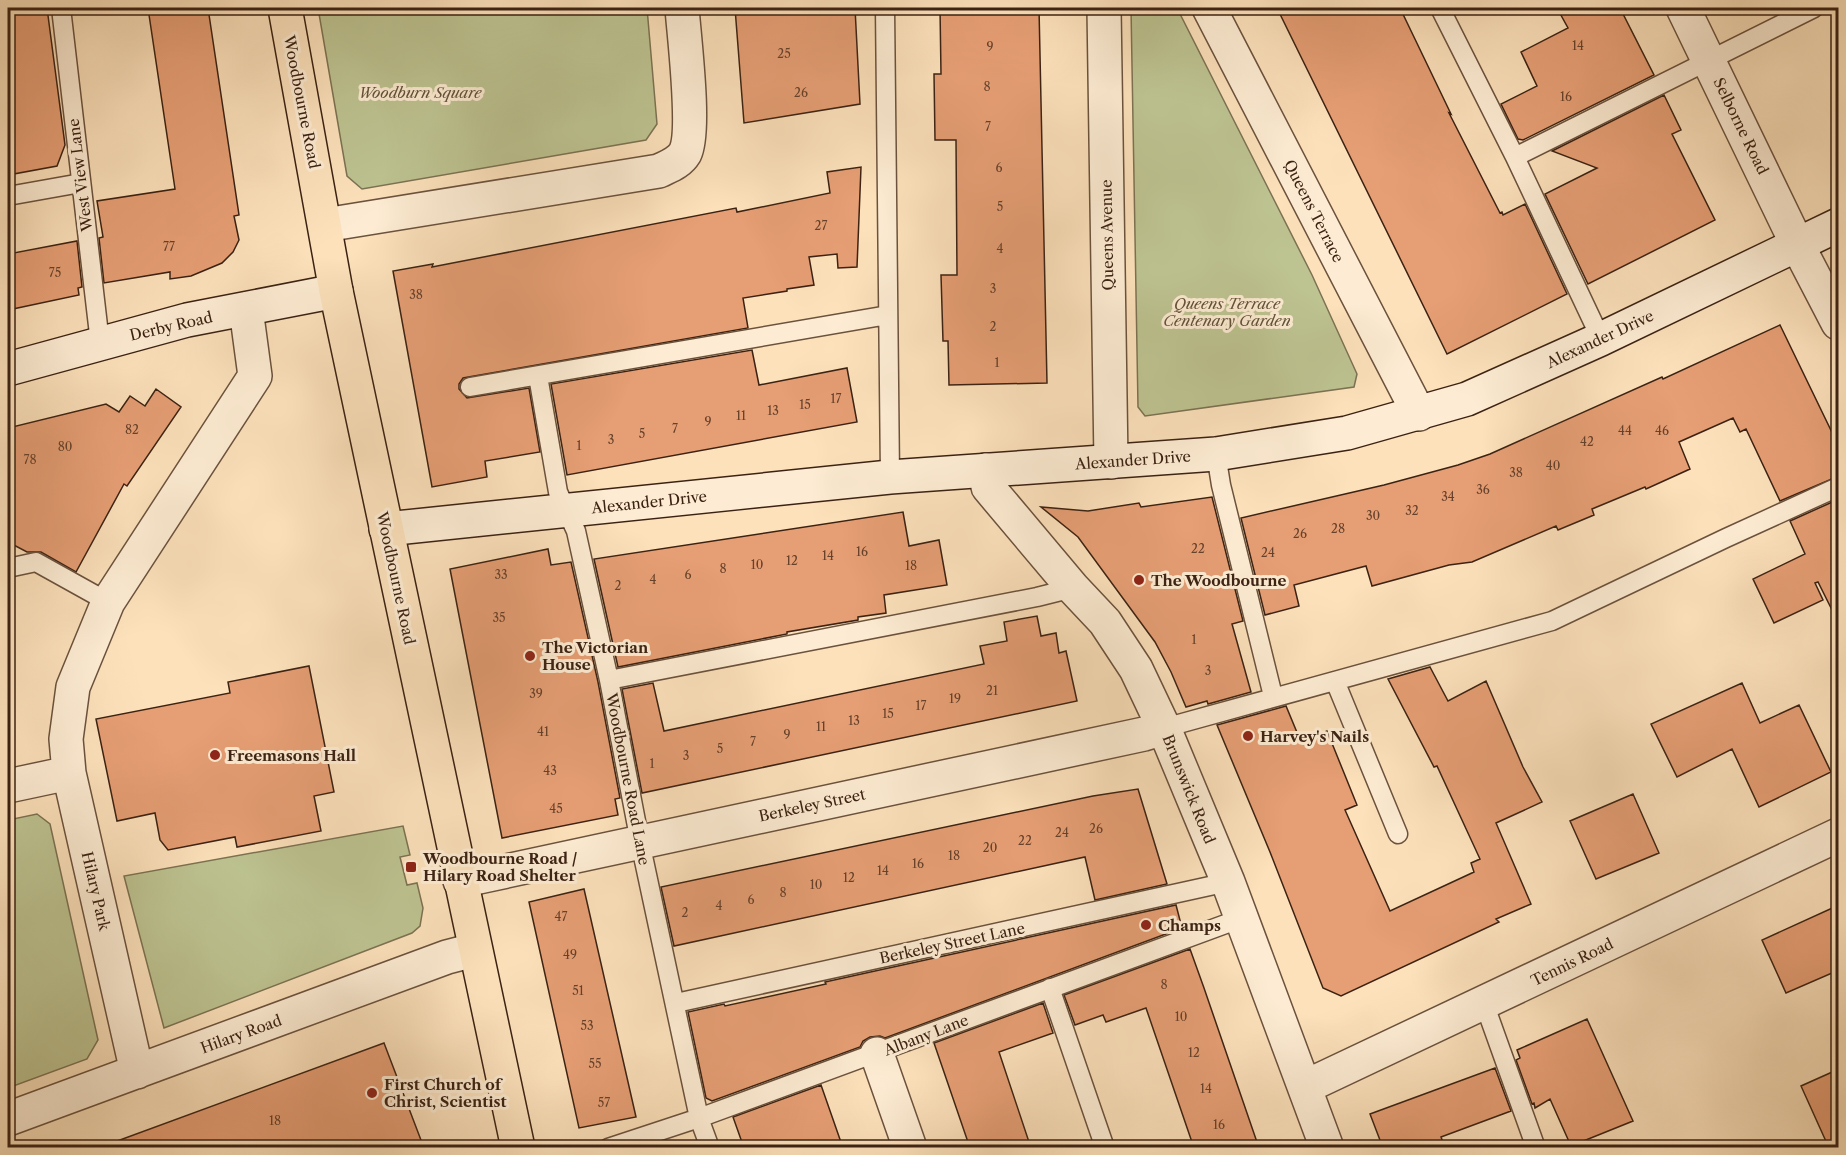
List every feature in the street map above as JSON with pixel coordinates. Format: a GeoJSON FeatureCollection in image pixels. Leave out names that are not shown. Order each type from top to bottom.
{"type":"FeatureCollection","features":[{"type":"Feature","properties":{"kind":"main road","name":"Woodbourne Road"},"geometry":{"type":"LineString","coordinates":[[285,8],[336,291],[474,950],[518,1148]]}},
{"type":"Feature","properties":{"kind":"street"},"geometry":{"type":"LineString","coordinates":[[325,225],[659,171],[677,163],[685,153],[689,127],[682,8]]}},
{"type":"Feature","properties":{"kind":"street","name":"Queens Avenue"},"geometry":{"type":"LineString","coordinates":[[1104,8],[1111,462]]}},
{"type":"Feature","properties":{"kind":"street","name":"Queens Terrace"},"geometry":{"type":"LineString","coordinates":[[1209,8],[1419,414]]}},
{"type":"Feature","properties":{"kind":"street","name":"Selborne Road"},"geometry":{"type":"LineString","coordinates":[[1683,8],[1798,246],[1839,323]]}},
{"type":"Feature","properties":{"kind":"street","name":"Alexander Drive"},"geometry":{"type":"LineString","coordinates":[[386,529],[890,477],[1215,454],[1347,433],[1467,399],[1601,339],[1839,225]]}},
{"type":"Feature","properties":{"kind":"street","name":"Derby Road"},"geometry":{"type":"LineString","coordinates":[[8,369],[187,320],[336,291]]}},
{"type":"Feature","properties":{"kind":"street","name":"Hilary Park"},"geometry":{"type":"LineString","coordinates":[[137,1072],[69,773],[66,739],[73,687],[108,602],[255,376],[246,309]]}},
{"type":"Feature","properties":{"kind":"street","name":"Brunswick Road"},"geometry":{"type":"LineString","coordinates":[[986,470],[988,487],[1073,588],[1105,622],[1136,669],[1164,728],[1228,882],[1327,1148]]}},
{"type":"Feature","properties":{"kind":"street","name":"Berkeley Street"},"geometry":{"type":"LineString","coordinates":[[460,881],[1164,728]]}},
{"type":"Feature","properties":{"kind":"street"},"geometry":{"type":"LineString","coordinates":[[8,786],[69,773]]}},
{"type":"Feature","properties":{"kind":"street","name":"Tennis Road"},"geometry":{"type":"LineString","coordinates":[[1305,1087],[1839,835]]}},
{"type":"Feature","properties":{"kind":"street","name":"Hilary Road"},"geometry":{"type":"LineString","coordinates":[[8,1119],[447,957],[474,950]]}},
{"type":"Feature","properties":{"kind":"street"},"geometry":{"type":"LineString","coordinates":[[877,1054],[910,1148]]}},
{"type":"Feature","properties":{"kind":"lane","name":"West View Lane"},"geometry":{"type":"LineString","coordinates":[[61,8],[100,343]]}},
{"type":"Feature","properties":{"kind":"lane"},"geometry":{"type":"LineString","coordinates":[[885,8],[890,477]]}},
{"type":"Feature","properties":{"kind":"lane"},"geometry":{"type":"LineString","coordinates":[[1440,8],[1515,157],[1601,339]]}},
{"type":"Feature","properties":{"kind":"lane"},"geometry":{"type":"LineString","coordinates":[[1515,157],[1814,8]]}},
{"type":"Feature","properties":{"kind":"lane"},"geometry":{"type":"LineString","coordinates":[[8,196],[81,183]]}},
{"type":"Feature","properties":{"kind":"lane"},"geometry":{"type":"LineString","coordinates":[[470,387],[888,315]]}},
{"type":"Feature","properties":{"kind":"lane","name":"Woodbourne Road Lane"},"geometry":{"type":"LineString","coordinates":[[538,376],[558,492],[576,531],[699,1118],[710,1148]]}},
{"type":"Feature","properties":{"kind":"lane"},"geometry":{"type":"LineString","coordinates":[[1215,454],[1273,696]]}},
{"type":"Feature","properties":{"kind":"lane"},"geometry":{"type":"LineString","coordinates":[[1164,728],[1273,696],[1552,621],[1839,487]]}},
{"type":"Feature","properties":{"kind":"lane"},"geometry":{"type":"LineString","coordinates":[[8,568],[36,562],[108,602]]}},
{"type":"Feature","properties":{"kind":"lane"},"geometry":{"type":"LineString","coordinates":[[609,680],[1037,597],[1073,588]]}},
{"type":"Feature","properties":{"kind":"lane"},"geometry":{"type":"LineString","coordinates":[[1335,681],[1398,834]]}},
{"type":"Feature","properties":{"kind":"lane","name":"Berkeley Street Lane"},"geometry":{"type":"LineString","coordinates":[[676,1003],[1228,882]]}},
{"type":"Feature","properties":{"kind":"lane","name":"Albany Lane"},"geometry":{"type":"LineString","coordinates":[[608,1148],[877,1054],[1242,918]]}},
{"type":"Feature","properties":{"kind":"lane"},"geometry":{"type":"LineString","coordinates":[[1050,988],[1105,1148]]}},
{"type":"Feature","properties":{"kind":"lane"},"geometry":{"type":"LineString","coordinates":[[1484,1004],[1536,1148]]}},
{"type":"Feature","properties":{"kind":"green space","name":"Woodburn Square"},"geometry":{"type":"Polygon","coordinates":[[[318,8],[647,8],[657,124],[646,140],[362,189],[347,176],[318,8]]]}},
{"type":"Feature","properties":{"kind":"green space","name":"Queens Terrace Centenary Garden"},"geometry":{"type":"Polygon","coordinates":[[[1131,8],[1177,8],[1312,275],[1357,374],[1354,387],[1145,416],[1138,407],[1131,8]]]}},
{"type":"Feature","properties":{"kind":"green space"},"geometry":{"type":"Polygon","coordinates":[[[37,814],[50,824],[98,1040],[87,1059],[8,1088],[8,820],[37,814]]]}},
{"type":"Feature","properties":{"kind":"green space"},"geometry":{"type":"Polygon","coordinates":[[[403,826],[410,855],[400,857],[407,885],[417,883],[423,908],[420,926],[412,933],[164,1028],[124,876],[403,826]]]}},
{"type":"Feature","properties":{"kind":"building"},"geometry":{"type":"Polygon","coordinates":[[[8,8],[47,8],[65,145],[57,166],[8,175],[8,8]]]}},
{"type":"Feature","properties":{"kind":"building"},"geometry":{"type":"Polygon","coordinates":[[[148,8],[208,8],[239,215],[234,216],[239,240],[233,252],[222,263],[191,276],[170,279],[170,272],[104,283],[99,238],[103,237],[97,201],[175,189],[148,8]]]}},
{"type":"Feature","properties":{"kind":"building"},"geometry":{"type":"Polygon","coordinates":[[[735,8],[855,8],[860,104],[744,123],[735,8]]]}},
{"type":"Feature","properties":{"kind":"building"},"geometry":{"type":"Polygon","coordinates":[[[940,8],[1039,8],[1047,383],[949,385],[948,341],[943,341],[941,275],[957,275],[956,140],[935,140],[934,74],[941,74],[940,8]]]}},
{"type":"Feature","properties":{"kind":"building"},"geometry":{"type":"Polygon","coordinates":[[[1277,8],[1400,8],[1451,114],[1449,113],[1500,213],[1502,212],[1503,215],[1525,204],[1567,294],[1447,354],[1277,8]]]}},
{"type":"Feature","properties":{"kind":"building"},"geometry":{"type":"Polygon","coordinates":[[[1557,8],[1620,8],[1654,75],[1523,140],[1518,139],[1501,104],[1537,86],[1521,52],[1568,28],[1557,8]]]}},
{"type":"Feature","properties":{"kind":"building"},"geometry":{"type":"Polygon","coordinates":[[[1664,95],[1681,130],[1672,134],[1715,220],[1588,284],[1545,194],[1597,168],[1552,151],[1664,95]]]}},
{"type":"Feature","properties":{"kind":"building"},"geometry":{"type":"Polygon","coordinates":[[[861,167],[857,267],[838,268],[837,254],[809,257],[814,285],[743,298],[748,328],[463,378],[459,389],[467,398],[529,388],[540,452],[485,461],[487,477],[432,487],[393,271],[433,264],[432,267],[736,208],[737,212],[830,193],[827,172],[861,167]]]}},
{"type":"Feature","properties":{"kind":"building"},"geometry":{"type":"Polygon","coordinates":[[[77,241],[82,287],[78,288],[79,295],[8,310],[8,254],[77,241]]]}},
{"type":"Feature","properties":{"kind":"building"},"geometry":{"type":"Polygon","coordinates":[[[1780,325],[1839,447],[1839,476],[1780,501],[1746,429],[1740,432],[1733,418],[1679,442],[1690,469],[1646,489],[1645,487],[1592,509],[1594,515],[1558,530],[1556,526],[1472,562],[1449,565],[1372,586],[1366,566],[1294,585],[1299,606],[1265,615],[1241,518],[1384,485],[1490,454],[1780,325]]]}},
{"type":"Feature","properties":{"kind":"building"},"geometry":{"type":"Polygon","coordinates":[[[752,350],[759,385],[847,368],[857,422],[567,475],[551,384],[752,350]]]}},
{"type":"Feature","properties":{"kind":"building"},"geometry":{"type":"Polygon","coordinates":[[[156,389],[181,407],[127,486],[124,484],[76,572],[41,552],[27,552],[8,542],[8,428],[106,404],[119,412],[130,396],[145,406],[156,389]]]}},
{"type":"Feature","properties":{"kind":"building"},"geometry":{"type":"Polygon","coordinates":[[[1212,497],[1243,621],[1232,624],[1251,692],[1208,704],[1207,701],[1186,707],[1155,642],[1078,537],[1041,507],[1088,511],[1139,503],[1141,507],[1212,497]]]}},
{"type":"Feature","properties":{"kind":"building"},"geometry":{"type":"Polygon","coordinates":[[[1839,499],[1839,624],[1818,582],[1815,583],[1823,600],[1774,623],[1753,579],[1805,554],[1790,521],[1839,499]]]}},
{"type":"Feature","properties":{"kind":"building"},"geometry":{"type":"Polygon","coordinates":[[[903,512],[909,546],[939,540],[947,585],[884,595],[886,613],[858,617],[858,620],[787,632],[787,634],[618,667],[594,559],[903,512]]]}},
{"type":"Feature","properties":{"kind":"building"},"geometry":{"type":"Polygon","coordinates":[[[548,549],[551,565],[571,562],[598,682],[620,798],[615,799],[618,815],[502,838],[450,569],[548,549]]]}},
{"type":"Feature","properties":{"kind":"building"},"geometry":{"type":"Polygon","coordinates":[[[1037,616],[1041,636],[1056,633],[1059,653],[1066,651],[1077,701],[642,793],[622,689],[653,683],[664,731],[984,664],[980,646],[1007,641],[1004,622],[1037,616]]]}},
{"type":"Feature","properties":{"kind":"building","name":"Freemasons Hall"},"geometry":{"type":"Polygon","coordinates":[[[309,666],[334,792],[314,796],[321,831],[237,847],[235,837],[168,850],[160,840],[155,813],[117,821],[96,719],[230,693],[228,682],[309,666]]]}},
{"type":"Feature","properties":{"kind":"building"},"geometry":{"type":"Polygon","coordinates":[[[1430,667],[1448,701],[1486,681],[1523,767],[1542,802],[1496,823],[1531,904],[1496,919],[1499,922],[1341,996],[1323,988],[1217,725],[1286,706],[1301,742],[1327,731],[1357,805],[1345,810],[1390,911],[1474,872],[1471,863],[1480,859],[1437,766],[1434,767],[1388,679],[1430,667]]]}},
{"type":"Feature","properties":{"kind":"building"},"geometry":{"type":"Polygon","coordinates":[[[1742,683],[1760,723],[1799,705],[1831,772],[1759,807],[1732,749],[1677,777],[1651,724],[1742,683]]]}},
{"type":"Feature","properties":{"kind":"building"},"geometry":{"type":"Polygon","coordinates":[[[1138,789],[1167,884],[1095,900],[1085,857],[674,946],[661,887],[1093,796],[1138,789]]]}},
{"type":"Feature","properties":{"kind":"building"},"geometry":{"type":"Polygon","coordinates":[[[1633,794],[1659,853],[1596,879],[1570,821],[1633,794]]]}},
{"type":"Feature","properties":{"kind":"building"},"geometry":{"type":"Polygon","coordinates":[[[584,889],[636,1117],[579,1128],[529,902],[584,889]]]}},
{"type":"Feature","properties":{"kind":"building"},"geometry":{"type":"Polygon","coordinates":[[[1176,905],[1182,928],[885,1038],[870,1037],[863,1041],[860,1047],[712,1101],[706,1098],[688,1012],[826,984],[825,982],[1176,905]]]}},
{"type":"Feature","properties":{"kind":"building"},"geometry":{"type":"Polygon","coordinates":[[[1839,905],[1839,970],[1786,993],[1762,940],[1839,905]]]}},
{"type":"Feature","properties":{"kind":"building"},"geometry":{"type":"Polygon","coordinates":[[[1190,949],[1259,1148],[1194,1148],[1146,1008],[1106,1022],[1103,1015],[1075,1025],[1064,995],[1190,949]]]}},
{"type":"Feature","properties":{"kind":"building"},"geometry":{"type":"Polygon","coordinates":[[[1043,1003],[1053,1033],[999,1052],[1031,1148],[970,1148],[934,1043],[1043,1003]]]}},
{"type":"Feature","properties":{"kind":"building"},"geometry":{"type":"Polygon","coordinates":[[[1587,1019],[1633,1121],[1571,1146],[1550,1099],[1535,1108],[1534,1103],[1532,1104],[1516,1060],[1520,1058],[1517,1050],[1587,1019]]]}},
{"type":"Feature","properties":{"kind":"building"},"geometry":{"type":"Polygon","coordinates":[[[384,1043],[424,1148],[110,1148],[109,1144],[384,1043]]]}},
{"type":"Feature","properties":{"kind":"building"},"geometry":{"type":"Polygon","coordinates":[[[1495,1068],[1511,1111],[1441,1137],[1445,1148],[1383,1148],[1370,1114],[1495,1068]]]}},
{"type":"Feature","properties":{"kind":"building"},"geometry":{"type":"Polygon","coordinates":[[[1839,1069],[1839,1148],[1829,1148],[1801,1086],[1839,1069]]]}},
{"type":"Feature","properties":{"kind":"building"},"geometry":{"type":"Polygon","coordinates":[[[821,1085],[843,1148],[744,1148],[733,1117],[821,1085]]]}},
{"type":"Feature","properties":{"kind":"place","name":"The Woodbourne"},"geometry":{"type":"Point","coordinates":[1139,580]}},
{"type":"Feature","properties":{"kind":"place","name":"The Victorian House"},"geometry":{"type":"Point","coordinates":[530,656]}},
{"type":"Feature","properties":{"kind":"place","name":"Harvey's Nails"},"geometry":{"type":"Point","coordinates":[1248,736]}},
{"type":"Feature","properties":{"kind":"place","name":"Freemasons Hall"},"geometry":{"type":"Point","coordinates":[215,755]}},
{"type":"Feature","properties":{"kind":"place","name":"Woodbourne Road / Hilary Road Shelter"},"geometry":{"type":"Point","coordinates":[411,867]}},
{"type":"Feature","properties":{"kind":"place","name":"Champs"},"geometry":{"type":"Point","coordinates":[1146,925]}},
{"type":"Feature","properties":{"kind":"place","name":"First Church of Christ, Scientist"},"geometry":{"type":"Point","coordinates":[372,1093]}}]}
